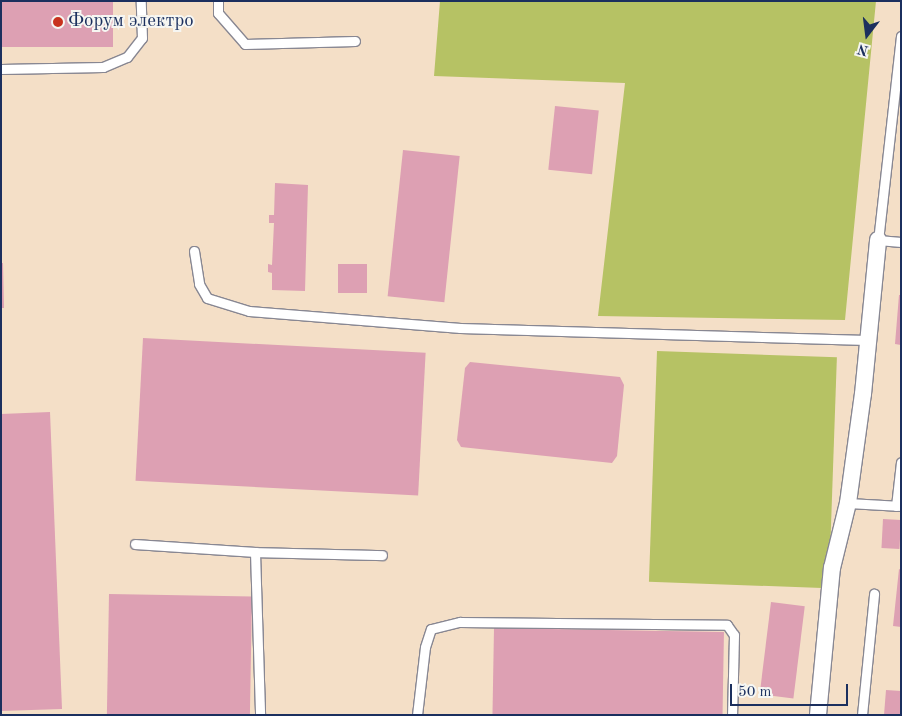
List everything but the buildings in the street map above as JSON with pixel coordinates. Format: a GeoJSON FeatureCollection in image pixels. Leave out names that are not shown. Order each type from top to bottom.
{"type":"FeatureCollection","features":[{"type":"Feature","properties":{"kind":"street"},"geometry":{"type":"LineString","coordinates":[[818,715],[832,568],[848,503],[863,394],[878,240]]}},
{"type":"Feature","properties":{"kind":"lane"},"geometry":{"type":"LineString","coordinates":[[1,69],[103,66],[127,57],[142,38],[141,1]]}},
{"type":"Feature","properties":{"kind":"lane"},"geometry":{"type":"LineString","coordinates":[[218,1],[218,13],[245,44],[355,41]]}},
{"type":"Feature","properties":{"kind":"lane"},"geometry":{"type":"LineString","coordinates":[[901,36],[878,240],[901,242]]}},
{"type":"Feature","properties":{"kind":"lane"},"geometry":{"type":"LineString","coordinates":[[194,251],[199,284],[207,298],[249,311],[460,328],[867,340]]}},
{"type":"Feature","properties":{"kind":"lane"},"geometry":{"type":"LineString","coordinates":[[848,503],[898,506],[901,462]]}},
{"type":"Feature","properties":{"kind":"lane"},"geometry":{"type":"LineString","coordinates":[[135,544],[255,552],[382,555]]}},
{"type":"Feature","properties":{"kind":"lane"},"geometry":{"type":"LineString","coordinates":[[255,552],[260,715]]}},
{"type":"Feature","properties":{"kind":"lane"},"geometry":{"type":"LineString","coordinates":[[862,715],[874,594]]}},
{"type":"Feature","properties":{"kind":"lane"},"geometry":{"type":"LineString","coordinates":[[417,715],[425,647],[431,629],[460,622],[727,625],[734,635],[732,715]]}},
{"type":"Feature","properties":{"kind":"green space"},"geometry":{"type":"Polygon","coordinates":[[[440,1],[876,1],[845,320],[598,316],[625,83],[434,76],[440,1]]]}},
{"type":"Feature","properties":{"kind":"green space"},"geometry":{"type":"Polygon","coordinates":[[[657,351],[837,357],[829,588],[649,582],[657,351]]]}},
{"type":"Feature","properties":{"kind":"place","name":"Форум электро"},"geometry":{"type":"Point","coordinates":[58,22]}}]}
